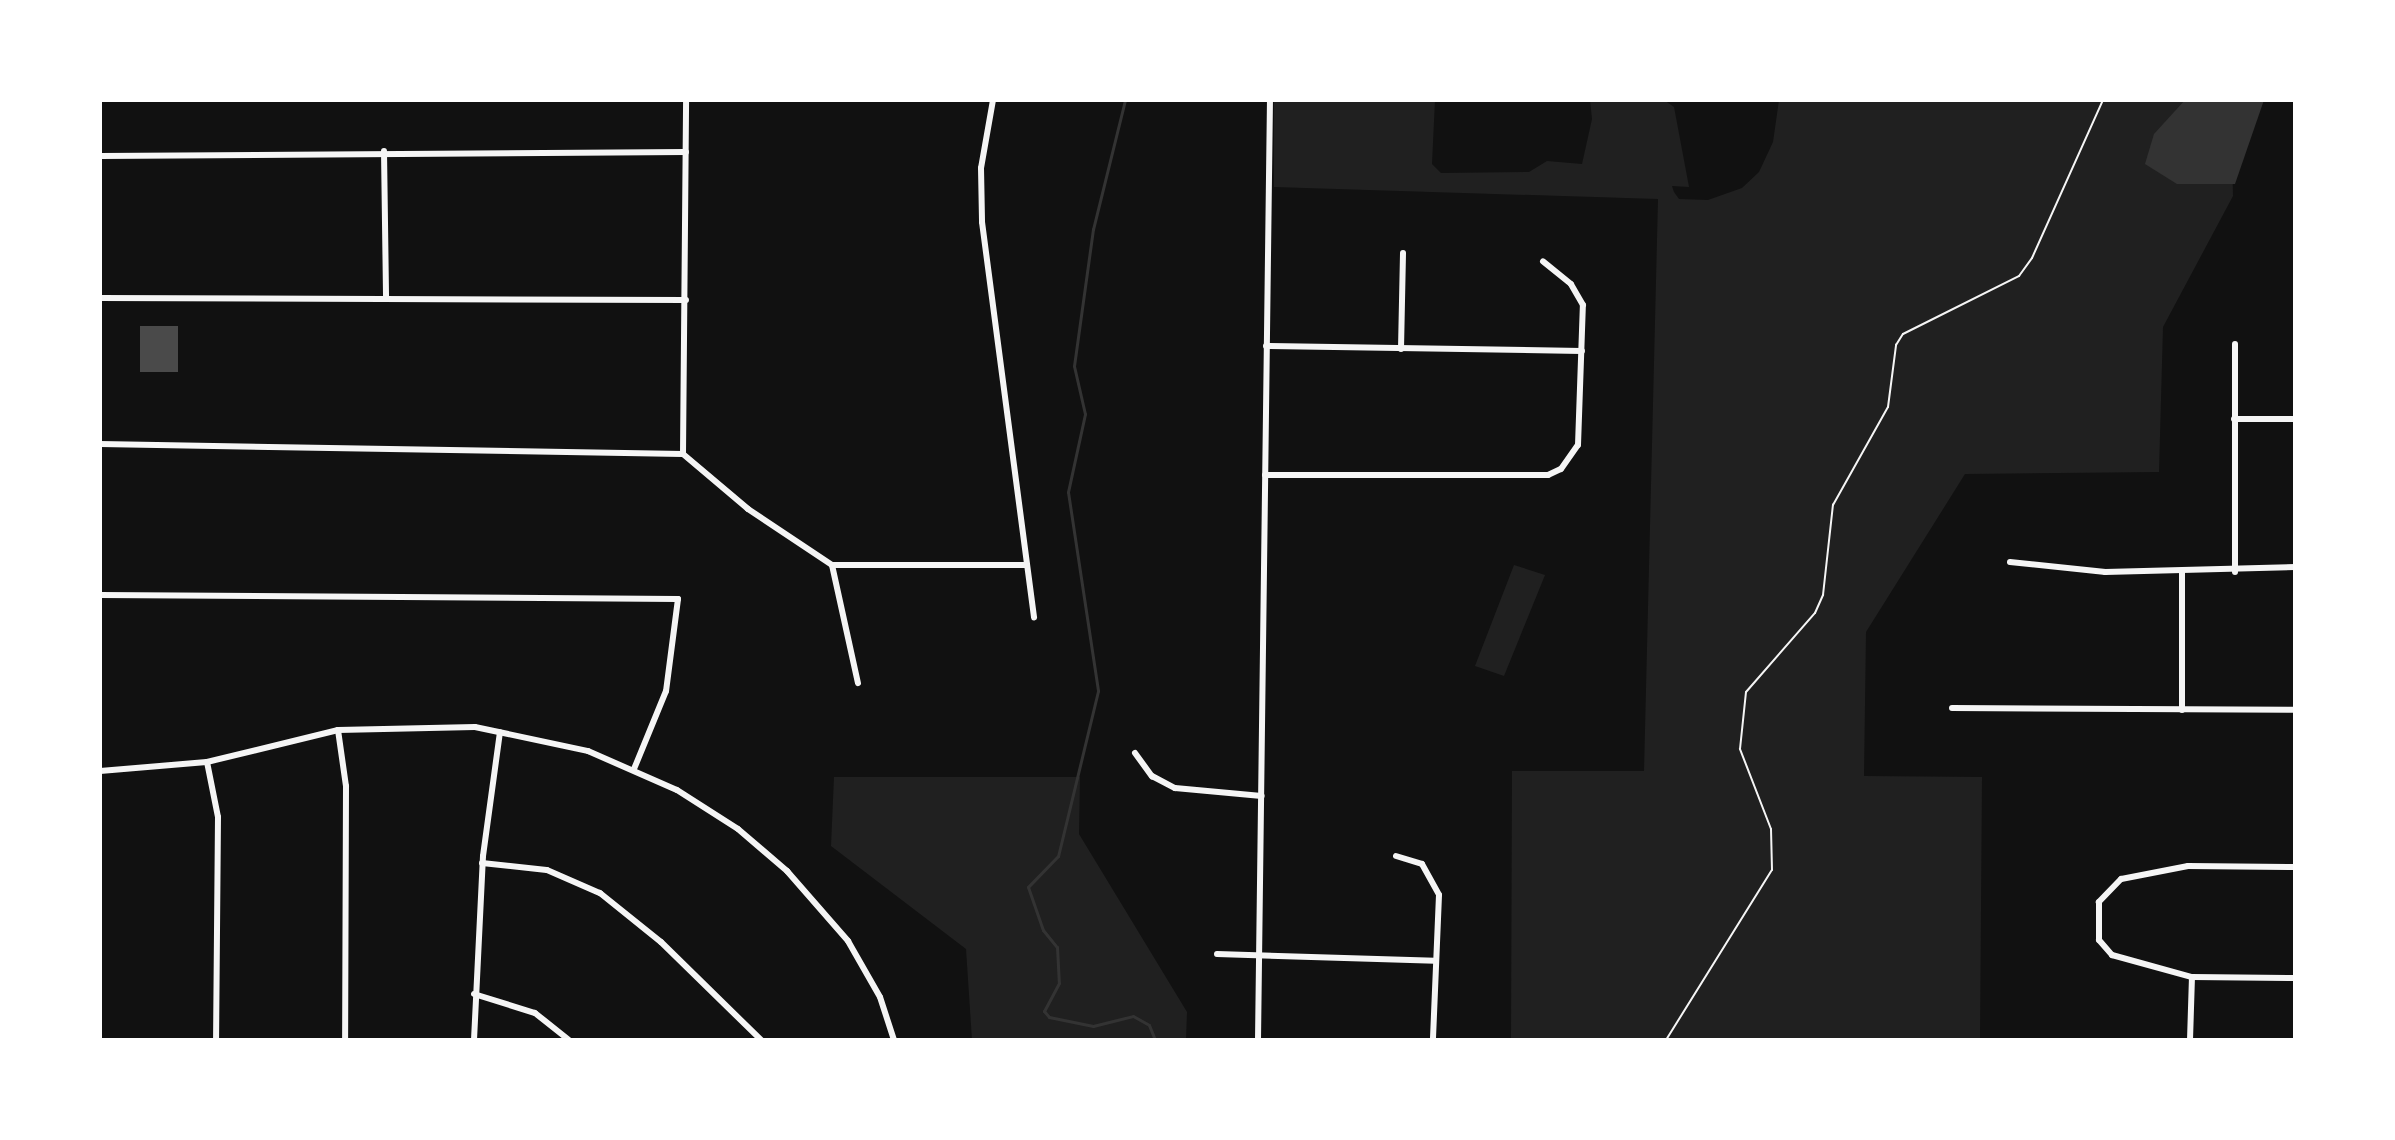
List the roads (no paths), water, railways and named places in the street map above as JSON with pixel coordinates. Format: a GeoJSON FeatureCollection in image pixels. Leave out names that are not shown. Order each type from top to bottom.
{"type":"FeatureCollection","features":[{"type":"Feature","properties":{"kind":"street"},"geometry":{"type":"LineString","coordinates":[[683,454],[686,100]]}},
{"type":"Feature","properties":{"kind":"street"},"geometry":{"type":"LineString","coordinates":[[993,100],[981,168],[982,222],[1034,618]]}},
{"type":"Feature","properties":{"kind":"street"},"geometry":{"type":"LineString","coordinates":[[1258,1040],[1270,100]]}},
{"type":"Feature","properties":{"kind":"street"},"geometry":{"type":"LineString","coordinates":[[100,156],[384,151],[686,152]]}},
{"type":"Feature","properties":{"kind":"street"},"geometry":{"type":"LineString","coordinates":[[384,151],[386,298]]}},
{"type":"Feature","properties":{"kind":"street"},"geometry":{"type":"LineString","coordinates":[[1401,349],[1403,253]]}},
{"type":"Feature","properties":{"kind":"street"},"geometry":{"type":"LineString","coordinates":[[1265,475],[1554,472],[1578,445],[1582,351],[1579,293],[1543,261]]}},
{"type":"Feature","properties":{"kind":"street"},"geometry":{"type":"LineString","coordinates":[[100,298],[686,300]]}},
{"type":"Feature","properties":{"kind":"street"},"geometry":{"type":"LineString","coordinates":[[2235,344],[2235,572]]}},
{"type":"Feature","properties":{"kind":"street"},"geometry":{"type":"LineString","coordinates":[[1266,346],[1582,351]]}},
{"type":"Feature","properties":{"kind":"street"},"geometry":{"type":"LineString","coordinates":[[2234,419],[2295,419]]}},
{"type":"Feature","properties":{"kind":"street"},"geometry":{"type":"LineString","coordinates":[[100,444],[683,454],[748,509],[832,565],[1027,565]]}},
{"type":"Feature","properties":{"kind":"street"},"geometry":{"type":"LineString","coordinates":[[2010,562],[2182,572],[2295,567]]}},
{"type":"Feature","properties":{"kind":"street"},"geometry":{"type":"LineString","coordinates":[[832,565],[858,683]]}},
{"type":"Feature","properties":{"kind":"street"},"geometry":{"type":"LineString","coordinates":[[2182,572],[2182,710]]}},
{"type":"Feature","properties":{"kind":"street"},"geometry":{"type":"LineString","coordinates":[[100,595],[678,599],[666,691],[634,769]]}},
{"type":"Feature","properties":{"kind":"street"},"geometry":{"type":"LineString","coordinates":[[1952,708],[2295,710]]}},
{"type":"Feature","properties":{"kind":"street"},"geometry":{"type":"LineString","coordinates":[[100,771],[207,762],[338,730],[475,727],[559,743],[634,769],[738,829],[817,902],[867,971],[894,1040]]}},
{"type":"Feature","properties":{"kind":"street"},"geometry":{"type":"LineString","coordinates":[[338,730],[346,786],[345,1040]]}},
{"type":"Feature","properties":{"kind":"street"},"geometry":{"type":"LineString","coordinates":[[474,1040],[482,863],[500,732]]}},
{"type":"Feature","properties":{"kind":"street"},"geometry":{"type":"LineString","coordinates":[[1135,753],[1152,776],[1175,788],[1262,796]]}},
{"type":"Feature","properties":{"kind":"street"},"geometry":{"type":"LineString","coordinates":[[207,762],[218,817],[216,1040]]}},
{"type":"Feature","properties":{"kind":"street"},"geometry":{"type":"LineString","coordinates":[[1396,856],[1422,864],[1434,881],[1440,902],[1433,1040]]}},
{"type":"Feature","properties":{"kind":"street"},"geometry":{"type":"LineString","coordinates":[[482,863],[547,870],[600,893],[661,942],[761,1040]]}},
{"type":"Feature","properties":{"kind":"street"},"geometry":{"type":"LineString","coordinates":[[2295,867],[2151,870],[2121,879],[2104,891],[2099,902],[2103,949],[2192,977],[2295,978]]}},
{"type":"Feature","properties":{"kind":"street"},"geometry":{"type":"LineString","coordinates":[[1217,954],[1435,961]]}},
{"type":"Feature","properties":{"kind":"street"},"geometry":{"type":"LineString","coordinates":[[2190,1040],[2192,977]]}},
{"type":"Feature","properties":{"kind":"street"},"geometry":{"type":"LineString","coordinates":[[474,994],[535,1013],[569,1040]]}},
{"type":"Feature","properties":{"kind":"waterway"},"geometry":{"type":"LineString","coordinates":[[1125,100],[1093,229],[1074,366],[1085,414],[1068,492],[1098,691],[1058,856],[1028,887],[1043,930],[1057,947],[1059,983],[1044,1011],[1049,1017],[1093,1026],[1133,1016],[1149,1025],[1155,1040]]}}]}
